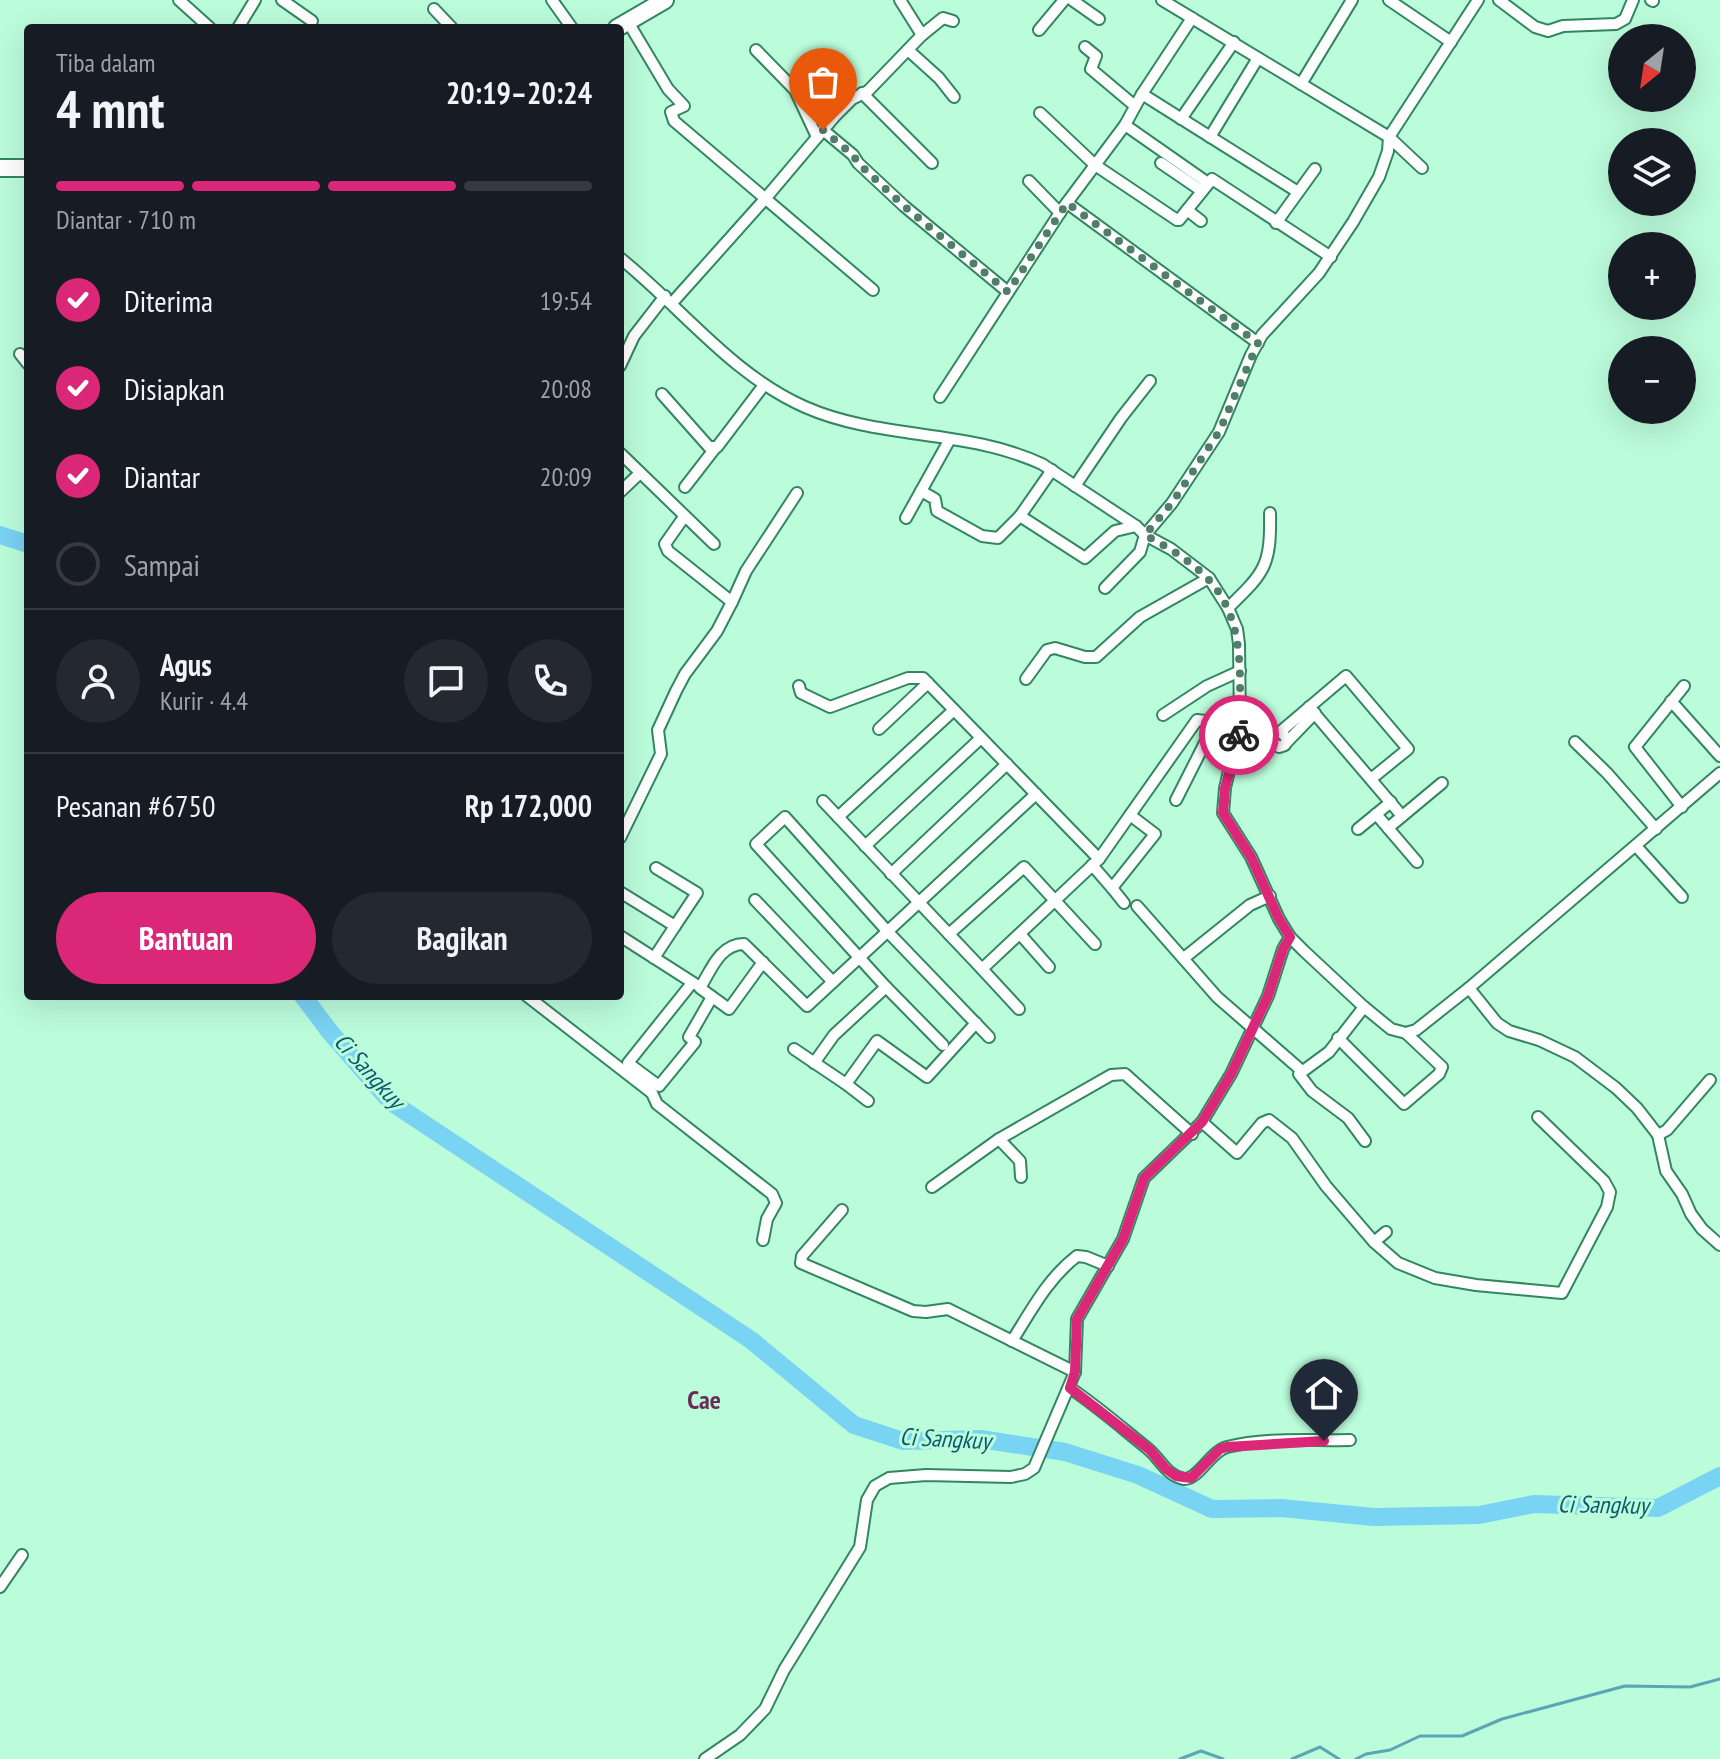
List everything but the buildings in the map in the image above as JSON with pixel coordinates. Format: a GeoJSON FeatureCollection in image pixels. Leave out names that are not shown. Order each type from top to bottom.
{"type":"FeatureCollection","features":[{"type":"Feature","properties":{"kind":"main road"},"geometry":{"type":"LineString","coordinates":[[624,24],[661,1]]}},
{"type":"Feature","properties":{"kind":"main road"},"geometry":{"type":"LineString","coordinates":[[0,168],[24,168]]}},
{"type":"Feature","properties":{"kind":"street"},"geometry":{"type":"LineString","coordinates":[[179,0],[206,24]]}},
{"type":"Feature","properties":{"kind":"street"},"geometry":{"type":"LineString","coordinates":[[240,24],[255,0]]}},
{"type":"Feature","properties":{"kind":"street"},"geometry":{"type":"LineString","coordinates":[[282,0],[312,21]]}},
{"type":"Feature","properties":{"kind":"street"},"geometry":{"type":"LineString","coordinates":[[552,0],[569,24]]}},
{"type":"Feature","properties":{"kind":"street"},"geometry":{"type":"LineString","coordinates":[[900,0],[922,35]]}},
{"type":"Feature","properties":{"kind":"street"},"geometry":{"type":"LineString","coordinates":[[1039,30],[1064,0]]}},
{"type":"Feature","properties":{"kind":"street"},"geometry":{"type":"LineString","coordinates":[[1072,0],[1099,19]]}},
{"type":"Feature","properties":{"kind":"street"},"geometry":{"type":"LineString","coordinates":[[1162,0],[1389,137],[1422,168]]}},
{"type":"Feature","properties":{"kind":"street"},"geometry":{"type":"LineString","coordinates":[[1301,84],[1352,0]]}},
{"type":"Feature","properties":{"kind":"street"},"geometry":{"type":"LineString","coordinates":[[1389,0],[1451,42]]}},
{"type":"Feature","properties":{"kind":"street"},"geometry":{"type":"LineString","coordinates":[[1105,588],[1140,552],[1145,535],[1172,503],[1219,432],[1258,343],[1331,257],[1374,187],[1387,155],[1389,137],[1478,0]]}},
{"type":"Feature","properties":{"kind":"street"},"geometry":{"type":"LineString","coordinates":[[1499,0],[1535,27],[1548,31],[1563,26],[1616,24],[1625,19],[1633,0]]}},
{"type":"Feature","properties":{"kind":"street"},"geometry":{"type":"LineString","coordinates":[[434,9],[448,24]]}},
{"type":"Feature","properties":{"kind":"street"},"geometry":{"type":"LineString","coordinates":[[624,357],[634,336],[765,199],[852,99],[943,18],[953,21]]}},
{"type":"Feature","properties":{"kind":"street"},"geometry":{"type":"LineString","coordinates":[[940,397],[1060,213],[1125,125],[1192,18]]}},
{"type":"Feature","properties":{"kind":"street"},"geometry":{"type":"LineString","coordinates":[[624,28],[684,106],[671,112],[674,121],[873,290]]}},
{"type":"Feature","properties":{"kind":"street"},"geometry":{"type":"LineString","coordinates":[[1181,119],[1234,42]]}},
{"type":"Feature","properties":{"kind":"street"},"geometry":{"type":"LineString","coordinates":[[1085,47],[1096,56],[1091,69],[1135,106]]}},
{"type":"Feature","properties":{"kind":"street"},"geometry":{"type":"LineString","coordinates":[[756,50],[800,97],[802,109],[820,133],[853,155],[904,206],[1008,292]]}},
{"type":"Feature","properties":{"kind":"street"},"geometry":{"type":"LineString","coordinates":[[908,50],[939,78],[954,97]]}},
{"type":"Feature","properties":{"kind":"street"},"geometry":{"type":"LineString","coordinates":[[1210,137],[1258,58]]}},
{"type":"Feature","properties":{"kind":"street"},"geometry":{"type":"LineString","coordinates":[[862,93],[932,163]]}},
{"type":"Feature","properties":{"kind":"street"},"geometry":{"type":"LineString","coordinates":[[1142,94],[1298,192]]}},
{"type":"Feature","properties":{"kind":"street"},"geometry":{"type":"LineString","coordinates":[[1040,113],[1095,165],[1177,220],[1212,179],[1331,257]]}},
{"type":"Feature","properties":{"kind":"street"},"geometry":{"type":"LineString","coordinates":[[1125,125],[1205,187]]}},
{"type":"Feature","properties":{"kind":"street"},"geometry":{"type":"LineString","coordinates":[[1161,163],[1205,187]]}},
{"type":"Feature","properties":{"kind":"street"},"geometry":{"type":"LineString","coordinates":[[1276,223],[1315,169]]}},
{"type":"Feature","properties":{"kind":"street"},"geometry":{"type":"LineString","coordinates":[[1029,181],[1060,213]]}},
{"type":"Feature","properties":{"kind":"street"},"geometry":{"type":"LineString","coordinates":[[1067,203],[1258,343]]}},
{"type":"Feature","properties":{"kind":"street"},"geometry":{"type":"LineString","coordinates":[[1187,210],[1201,221]]}},
{"type":"Feature","properties":{"kind":"street"},"geometry":{"type":"LineString","coordinates":[[624,262],[724,353],[764,385],[806,408],[857,424],[1009,450],[1052,470],[1209,578],[1237,629],[1240,671],[1240,731],[1225,788],[1223,813],[1251,857],[1290,937],[1364,1007],[1391,1029],[1406,1033],[1442,1067],[1439,1074],[1404,1104],[1338,1038]]}},
{"type":"Feature","properties":{"kind":"street"},"geometry":{"type":"LineString","coordinates":[[20,354],[24,359]]}},
{"type":"Feature","properties":{"kind":"street"},"geometry":{"type":"LineString","coordinates":[[1075,486],[1150,381]]}},
{"type":"Feature","properties":{"kind":"street"},"geometry":{"type":"LineString","coordinates":[[685,487],[764,385]]}},
{"type":"Feature","properties":{"kind":"street"},"geometry":{"type":"LineString","coordinates":[[662,394],[709,447],[716,447]]}},
{"type":"Feature","properties":{"kind":"street"},"geometry":{"type":"LineString","coordinates":[[906,518],[950,439]]}},
{"type":"Feature","properties":{"kind":"street"},"geometry":{"type":"LineString","coordinates":[[624,457],[714,544]]}},
{"type":"Feature","properties":{"kind":"street"},"geometry":{"type":"LineString","coordinates":[[921,491],[935,499],[937,511],[987,538],[998,538],[1020,516],[1052,470]]}},
{"type":"Feature","properties":{"kind":"street"},"geometry":{"type":"LineString","coordinates":[[624,488],[640,473]]}},
{"type":"Feature","properties":{"kind":"street"},"geometry":{"type":"LineString","coordinates":[[624,830],[661,754],[658,730],[680,682],[717,631],[746,571],[797,493]]}},
{"type":"Feature","properties":{"kind":"street"},"geometry":{"type":"LineString","coordinates":[[1228,608],[1262,573],[1271,542],[1270,513]]}},
{"type":"Feature","properties":{"kind":"street"},"geometry":{"type":"LineString","coordinates":[[1020,516],[1085,558],[1115,531],[1136,526]]}},
{"type":"Feature","properties":{"kind":"street"},"geometry":{"type":"LineString","coordinates":[[684,517],[667,537],[665,544],[668,551],[732,602]]}},
{"type":"Feature","properties":{"kind":"street"},"geometry":{"type":"LineString","coordinates":[[1026,679],[1047,650],[1055,648],[1096,657],[1140,617],[1209,578]]}},
{"type":"Feature","properties":{"kind":"street"},"geometry":{"type":"LineString","coordinates":[[1163,715],[1207,686],[1240,671]]}},
{"type":"Feature","properties":{"kind":"street"},"geometry":{"type":"LineString","coordinates":[[982,969],[1095,862],[1197,720],[1275,737],[1282,747],[1312,710],[1346,676],[1408,749],[1371,779]]}},
{"type":"Feature","properties":{"kind":"street"},"geometry":{"type":"LineString","coordinates":[[799,686],[801,693],[830,707],[908,678],[923,678],[1036,794],[1095,862],[1124,903]]}},
{"type":"Feature","properties":{"kind":"street"},"geometry":{"type":"LineString","coordinates":[[879,729],[928,683]]}},
{"type":"Feature","properties":{"kind":"street"},"geometry":{"type":"LineString","coordinates":[[1682,807],[1635,747],[1684,686]]}},
{"type":"Feature","properties":{"kind":"street"},"geometry":{"type":"LineString","coordinates":[[1671,701],[1720,756]]}},
{"type":"Feature","properties":{"kind":"street"},"geometry":{"type":"LineString","coordinates":[[838,817],[954,710]]}},
{"type":"Feature","properties":{"kind":"street"},"geometry":{"type":"LineString","coordinates":[[1275,737],[1312,710]]}},
{"type":"Feature","properties":{"kind":"street"},"geometry":{"type":"LineString","coordinates":[[1312,710],[1402,816]]}},
{"type":"Feature","properties":{"kind":"street"},"geometry":{"type":"LineString","coordinates":[[1176,800],[1215,723]]}},
{"type":"Feature","properties":{"kind":"street"},"geometry":{"type":"LineString","coordinates":[[865,846],[981,738]]}},
{"type":"Feature","properties":{"kind":"street"},"geometry":{"type":"LineString","coordinates":[[1575,742],[1656,829]]}},
{"type":"Feature","properties":{"kind":"street"},"geometry":{"type":"LineString","coordinates":[[891,874],[1007,764]]}},
{"type":"Feature","properties":{"kind":"street"},"geometry":{"type":"LineString","coordinates":[[1406,1033],[1416,1030],[1469,988],[1720,773]]}},
{"type":"Feature","properties":{"kind":"street"},"geometry":{"type":"LineString","coordinates":[[1388,828],[1442,783]]}},
{"type":"Feature","properties":{"kind":"street"},"geometry":{"type":"LineString","coordinates":[[712,997],[692,1029],[689,1037],[695,1042],[659,1086],[628,1063],[724,950],[733,944],[744,944],[807,1006],[1036,794]]}},
{"type":"Feature","properties":{"kind":"street"},"geometry":{"type":"LineString","coordinates":[[823,801],[1019,1009]]}},
{"type":"Feature","properties":{"kind":"street"},"geometry":{"type":"LineString","coordinates":[[1358,829],[1391,802]]}},
{"type":"Feature","properties":{"kind":"street"},"geometry":{"type":"LineString","coordinates":[[1376,814],[1417,862]]}},
{"type":"Feature","properties":{"kind":"street"},"geometry":{"type":"LineString","coordinates":[[1112,888],[1155,834],[1130,815]]}},
{"type":"Feature","properties":{"kind":"street"},"geometry":{"type":"LineString","coordinates":[[943,1045],[756,844],[785,817],[888,932],[989,1037]]}},
{"type":"Feature","properties":{"kind":"street"},"geometry":{"type":"LineString","coordinates":[[1636,846],[1682,897]]}},
{"type":"Feature","properties":{"kind":"street"},"geometry":{"type":"LineString","coordinates":[[949,934],[1024,867],[1095,944]]}},
{"type":"Feature","properties":{"kind":"street"},"geometry":{"type":"LineString","coordinates":[[654,958],[697,893],[656,868]]}},
{"type":"Feature","properties":{"kind":"street"},"geometry":{"type":"LineString","coordinates":[[624,894],[675,926]]}},
{"type":"Feature","properties":{"kind":"street"},"geometry":{"type":"LineString","coordinates":[[1184,958],[1250,905],[1270,896]]}},
{"type":"Feature","properties":{"kind":"street"},"geometry":{"type":"LineString","coordinates":[[755,900],[833,982]]}},
{"type":"Feature","properties":{"kind":"street"},"geometry":{"type":"LineString","coordinates":[[1137,906],[1217,997],[1302,1071]]}},
{"type":"Feature","properties":{"kind":"street"},"geometry":{"type":"LineString","coordinates":[[1020,934],[1049,967]]}},
{"type":"Feature","properties":{"kind":"street"},"geometry":{"type":"LineString","coordinates":[[705,1759],[740,1735],[765,1709],[784,1670],[860,1547],[867,1500],[875,1486],[889,1478],[926,1475],[1011,1477],[1034,1468],[1075,1372],[1077,1319],[1126,1231],[1144,1178],[1202,1122],[1231,1074],[1268,996],[1290,937]]}},
{"type":"Feature","properties":{"kind":"street"},"geometry":{"type":"LineString","coordinates":[[624,939],[729,1009],[763,962]]}},
{"type":"Feature","properties":{"kind":"street"},"geometry":{"type":"LineString","coordinates":[[814,1063],[834,1035],[886,987]]}},
{"type":"Feature","properties":{"kind":"street"},"geometry":{"type":"LineString","coordinates":[[1469,988],[1497,1023],[1509,1031],[1559,1049],[1593,1069],[1637,1108],[1658,1135],[1666,1171],[1699,1226],[1720,1245]]}},
{"type":"Feature","properties":{"kind":"street"},"geometry":{"type":"LineString","coordinates":[[532,1000],[652,1093],[657,1104],[772,1194],[776,1203],[767,1219],[763,1240]]}},
{"type":"Feature","properties":{"kind":"street"},"geometry":{"type":"LineString","coordinates":[[1364,1007],[1323,1058],[1299,1075],[1312,1091],[1345,1116],[1365,1141]]}},
{"type":"Feature","properties":{"kind":"street"},"geometry":{"type":"LineString","coordinates":[[846,1084],[877,1041],[927,1077],[976,1023]]}},
{"type":"Feature","properties":{"kind":"street"},"geometry":{"type":"LineString","coordinates":[[794,1049],[868,1101]]}},
{"type":"Feature","properties":{"kind":"street"},"geometry":{"type":"LineString","coordinates":[[932,1187],[999,1139],[1089,1085],[1118,1073],[1125,1074],[1192,1134]]}},
{"type":"Feature","properties":{"kind":"street"},"geometry":{"type":"LineString","coordinates":[[1658,1135],[1667,1130],[1710,1080]]}},
{"type":"Feature","properties":{"kind":"street"},"geometry":{"type":"LineString","coordinates":[[1202,1122],[1237,1153],[1265,1120],[1278,1127],[1292,1138],[1326,1186],[1374,1242],[1398,1263],[1435,1278],[1562,1293],[1607,1207],[1610,1192],[1604,1181],[1538,1117]]}},
{"type":"Feature","properties":{"kind":"street"},"geometry":{"type":"LineString","coordinates":[[999,1139],[1020,1161],[1021,1177]]}},
{"type":"Feature","properties":{"kind":"street"},"geometry":{"type":"LineString","coordinates":[[842,1210],[802,1256],[801,1263],[913,1311],[948,1309],[1075,1372]]}},
{"type":"Feature","properties":{"kind":"street"},"geometry":{"type":"LineString","coordinates":[[1374,1242],[1386,1232]]}},
{"type":"Feature","properties":{"kind":"street"},"geometry":{"type":"LineString","coordinates":[[1012,1341],[1052,1280],[1077,1256],[1108,1266]]}},
{"type":"Feature","properties":{"kind":"street"},"geometry":{"type":"LineString","coordinates":[[1070,1388],[1150,1450],[1166,1469],[1185,1479],[1191,1478],[1220,1449],[1227,1447],[1350,1440]]}},
{"type":"Feature","properties":{"kind":"street"},"geometry":{"type":"LineString","coordinates":[[0,1587],[22,1555]]}},
{"type":"Feature","properties":{"kind":"waterway","name":"Ci Sangkuy"},"geometry":{"type":"LineString","coordinates":[[0,535],[24,543]]}},
{"type":"Feature","properties":{"kind":"waterway","name":"Ci Sangkuy"},"geometry":{"type":"LineString","coordinates":[[306,1000],[391,1102],[751,1340],[854,1425],[903,1441],[980,1439],[1065,1452],[1138,1475],[1212,1509],[1281,1508],[1374,1517],[1479,1515],[1534,1504],[1658,1508],[1720,1476]]}},
{"type":"Feature","properties":{"kind":"waterway"},"geometry":{"type":"LineString","coordinates":[[1356,1759],[1390,1750],[1420,1736],[1462,1736],[1502,1719],[1625,1686],[1690,1687],[1720,1679]]}},
{"type":"Feature","properties":{"kind":"waterway"},"geometry":{"type":"LineString","coordinates":[[1292,1759],[1320,1747],[1339,1759]]}},
{"type":"Feature","properties":{"kind":"waterway"},"geometry":{"type":"LineString","coordinates":[[1180,1759],[1201,1751],[1223,1759]]}},
{"type":"Feature","properties":{"kind":"way so far"},"geometry":{"type":"LineString","coordinates":[[823,130],[904,206],[1008,292],[1067,203],[1258,343],[1219,432],[1172,503],[1145,535],[1171,549],[1209,578],[1228,608],[1237,629],[1239,644],[1239,735]]}},
{"type":"Feature","properties":{"kind":"district","name":"Cae"},"geometry":{"type":"Point","coordinates":[704,1400]}},
{"type":"Feature","properties":{"kind":"route"},"geometry":{"type":"LineString","coordinates":[[1239,735],[1225,788],[1223,813],[1251,857],[1290,937],[1268,996],[1220,1093],[1194,1131],[1144,1178],[1123,1239],[1077,1319],[1075,1372],[1070,1388],[1150,1450],[1166,1469],[1185,1479],[1191,1478],[1220,1449],[1227,1447],[1324,1441]]}}]}
